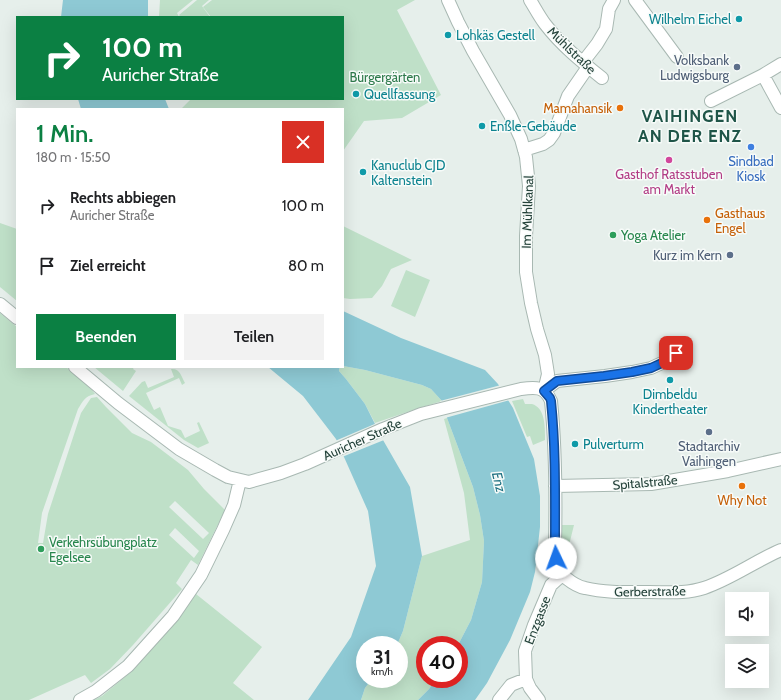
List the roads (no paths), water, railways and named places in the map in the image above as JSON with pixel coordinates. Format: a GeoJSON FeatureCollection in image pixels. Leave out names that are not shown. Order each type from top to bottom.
{"type":"FeatureCollection","features":[{"type":"Feature","properties":{"kind":"street","name":"Im Mühlkanal"},"geometry":{"type":"LineString","coordinates":[[448,0],[473,51],[510,115],[521,139],[524,150],[522,166],[529,186],[526,272],[529,293],[537,329],[545,355],[548,374],[544,391]]}},
{"type":"Feature","properties":{"kind":"street","name":"Mühlstraße"},"geometry":{"type":"LineString","coordinates":[[530,0],[541,18],[554,34],[569,50],[602,78]]}},
{"type":"Feature","properties":{"kind":"street"},"geometry":{"type":"LineString","coordinates":[[524,150],[543,144],[549,140],[554,133],[570,93],[606,29],[609,8],[614,0]]}},
{"type":"Feature","properties":{"kind":"street"},"geometry":{"type":"LineString","coordinates":[[634,0],[677,57]]}},
{"type":"Feature","properties":{"kind":"street"},"geometry":{"type":"LineString","coordinates":[[711,101],[763,75],[781,64]]}},
{"type":"Feature","properties":{"kind":"street"},"geometry":{"type":"LineString","coordinates":[[763,75],[781,108]]}},
{"type":"Feature","properties":{"kind":"street"},"geometry":{"type":"LineString","coordinates":[[0,304],[16,317]]}},
{"type":"Feature","properties":{"kind":"street"},"geometry":{"type":"LineString","coordinates":[[562,575],[558,567],[555,548],[556,486],[554,431],[551,401],[544,391],[557,381],[604,376],[651,368],[664,362],[676,353]]}},
{"type":"Feature","properties":{"kind":"street","name":"Auricher Straße"},"geometry":{"type":"LineString","coordinates":[[76,368],[118,403],[179,449],[215,470],[228,476],[249,482],[281,473],[305,464],[421,414],[532,388],[537,388],[544,391]]}},
{"type":"Feature","properties":{"kind":"street","name":"Spitalstraße"},"geometry":{"type":"LineString","coordinates":[[556,486],[651,484],[728,471],[781,459]]}},
{"type":"Feature","properties":{"kind":"street"},"geometry":{"type":"LineString","coordinates":[[80,700],[96,691],[128,666],[173,616],[201,575],[234,505],[240,480]]}},
{"type":"Feature","properties":{"kind":"street","name":"Gerberstraße"},"geometry":{"type":"LineString","coordinates":[[562,575],[583,588],[612,592],[676,592],[703,588],[716,583],[781,550]]}},
{"type":"Feature","properties":{"kind":"street","name":"Enzgasse"},"geometry":{"type":"LineString","coordinates":[[526,679],[525,651],[551,585],[562,575]]}},
{"type":"Feature","properties":{"kind":"street"},"geometry":{"type":"LineString","coordinates":[[499,700],[511,685],[526,679],[530,688],[539,700]]}},
{"type":"Feature","properties":{"kind":"water"},"geometry":{"type":"Polygon","coordinates":[[[63,0],[148,0],[148,16],[61,16],[63,0]]]}},
{"type":"Feature","properties":{"kind":"water"},"geometry":{"type":"Polygon","coordinates":[[[78,100],[165,100],[169,108],[81,108],[78,100]]]}},
{"type":"Feature","properties":{"kind":"water","name":"Enz"},"geometry":{"type":"Polygon","coordinates":[[[344,311],[401,338],[485,370],[498,384],[513,408],[534,459],[540,496],[540,527],[535,572],[530,592],[510,640],[487,683],[475,700],[418,700],[430,688],[468,688],[468,636],[463,636],[471,620],[482,582],[484,541],[480,515],[473,487],[442,401],[431,389],[422,385],[365,370],[344,366],[344,311]]]}},
{"type":"Feature","properties":{"kind":"water"},"geometry":{"type":"Polygon","coordinates":[[[269,368],[340,368],[339,371],[365,404],[383,440],[410,487],[422,556],[401,636],[356,636],[356,688],[365,688],[361,700],[308,700],[351,637],[376,566],[368,511],[336,439],[303,396],[269,368]]]}},
{"type":"Feature","properties":{"kind":"place","name":"Wilhelm Eichel"},"geometry":{"type":"Point","coordinates":[739,19]}},
{"type":"Feature","properties":{"kind":"place","name":"Lohkäs Gestell"},"geometry":{"type":"Point","coordinates":[448,35]}},
{"type":"Feature","properties":{"kind":"place","name":"Volksbank Ludwigsburg"},"geometry":{"type":"Point","coordinates":[737,67]}},
{"type":"Feature","properties":{"kind":"place","name":"Quellfassung"},"geometry":{"type":"Point","coordinates":[356,94]}},
{"type":"Feature","properties":{"kind":"place","name":"Mamahansik"},"geometry":{"type":"Point","coordinates":[620,108]}},
{"type":"Feature","properties":{"kind":"place","name":"Enßle-Gebäude"},"geometry":{"type":"Point","coordinates":[482,126]}},
{"type":"Feature","properties":{"kind":"place","name":"Sindbad Kiosk"},"geometry":{"type":"Point","coordinates":[751,147]}},
{"type":"Feature","properties":{"kind":"place","name":"Gasthof Ratsstuben am Markt"},"geometry":{"type":"Point","coordinates":[669,160]}},
{"type":"Feature","properties":{"kind":"place","name":"Kanuclub CJD Kaltenstein"},"geometry":{"type":"Point","coordinates":[363,172]}},
{"type":"Feature","properties":{"kind":"place","name":"Gasthaus Engel"},"geometry":{"type":"Point","coordinates":[707,220]}},
{"type":"Feature","properties":{"kind":"place","name":"Yoga Atelier"},"geometry":{"type":"Point","coordinates":[613,235]}},
{"type":"Feature","properties":{"kind":"place","name":"Kurz im Kern"},"geometry":{"type":"Point","coordinates":[730,255]}},
{"type":"Feature","properties":{"kind":"place","name":"Dimbeldu Kindertheater"},"geometry":{"type":"Point","coordinates":[670,380]}},
{"type":"Feature","properties":{"kind":"place","name":"Stadtarchiv Vaihingen"},"geometry":{"type":"Point","coordinates":[709,432]}},
{"type":"Feature","properties":{"kind":"place","name":"Pulverturm"},"geometry":{"type":"Point","coordinates":[575,444]}},
{"type":"Feature","properties":{"kind":"place","name":"Why Not"},"geometry":{"type":"Point","coordinates":[742,486]}},
{"type":"Feature","properties":{"kind":"place","name":"Verkehrsübungplatz Egelsee"},"geometry":{"type":"Point","coordinates":[41,549]}},
{"type":"Feature","properties":{"kind":"district","name":"VAIHINGEN AN DER ENZ"},"geometry":{"type":"Point","coordinates":[690,126]}},
{"type":"Feature","properties":{"kind":"park label","name":"Bürgergärten"},"geometry":{"type":"Point","coordinates":[385,77]}}]}
